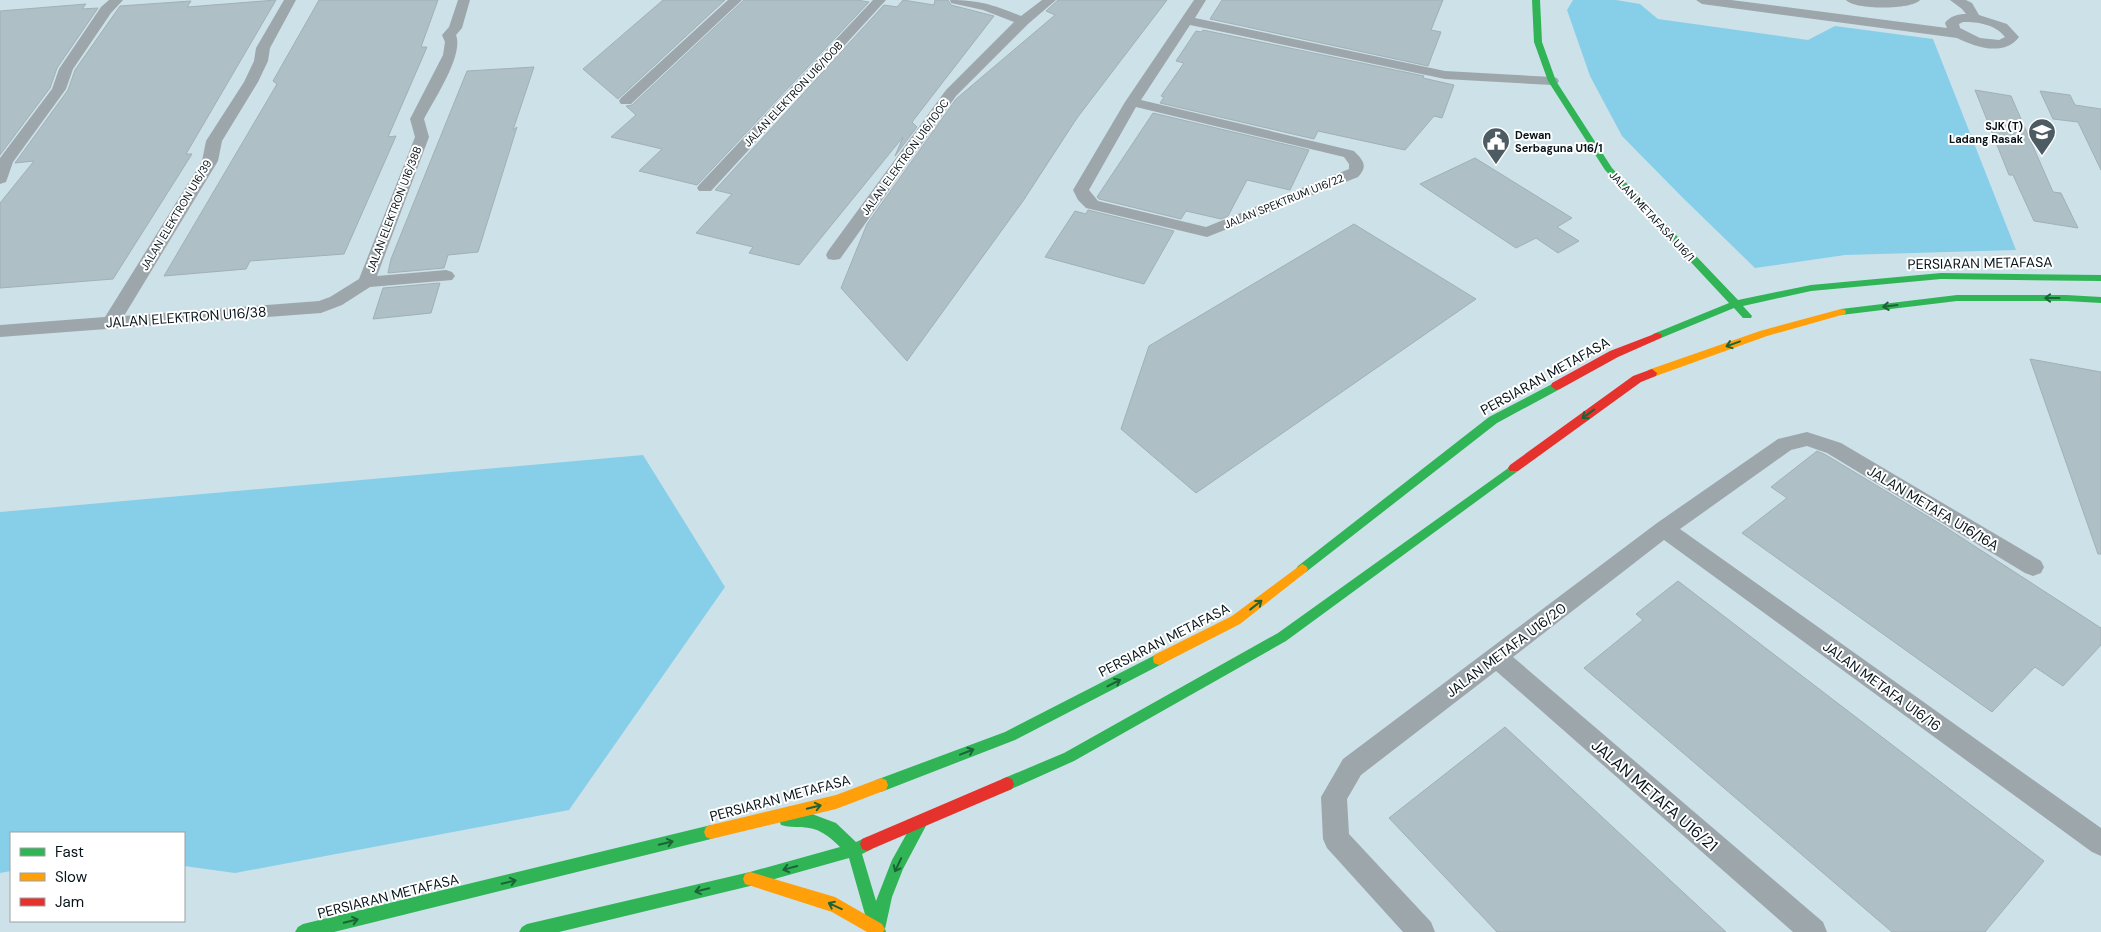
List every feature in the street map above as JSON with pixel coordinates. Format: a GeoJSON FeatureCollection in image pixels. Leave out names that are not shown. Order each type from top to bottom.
{"type":"FeatureCollection","features":[{"type":"Feature","properties":{"kind":"main road","name":"JALAN METAFASA U16/1"},"geometry":{"type":"LineString","coordinates":[[1538,2],[1538,42],[1552,82],[1609,170],[1764,333]]}},
{"type":"Feature","properties":{"kind":"main road","name":"PERSIARAN METAFASA"},"geometry":{"type":"LineString","coordinates":[[303,932],[836,802],[1010,736],[1236,620],[1493,420],[1614,354],[1736,304],[1811,288],[1941,276],[2101,278]]}},
{"type":"Feature","properties":{"kind":"main road"},"geometry":{"type":"LineString","coordinates":[[527,932],[750,879],[854,850],[1069,757],[1282,637],[1637,379],[1764,333],[1842,312],[1957,298],[2066,298],[2101,300]]}},
{"type":"Feature","properties":{"kind":"main road"},"geometry":{"type":"LineString","coordinates":[[767,819],[812,821],[831,828],[854,850],[878,931]]}},
{"type":"Feature","properties":{"kind":"main road"},"geometry":{"type":"LineString","coordinates":[[878,931],[886,897],[897,865],[921,822]]}},
{"type":"Feature","properties":{"kind":"main road"},"geometry":{"type":"LineString","coordinates":[[750,879],[835,905],[878,931]]}},
{"type":"Feature","properties":{"kind":"street"},"geometry":{"type":"LineString","coordinates":[[0,179],[5,162],[59,89],[66,68],[106,10],[117,0]]}},
{"type":"Feature","properties":{"kind":"street","name":"JALAN ELEKTRON U16/39"},"geometry":{"type":"LineString","coordinates":[[111,322],[210,161],[214,141],[251,82],[261,61],[263,48],[290,0]]}},
{"type":"Feature","properties":{"kind":"street","name":"JALAN ELEKTRON U16/38B"},"geometry":{"type":"LineString","coordinates":[[366,282],[422,137],[416,119],[450,55],[452,42],[449,35],[455,28],[464,0]]}},
{"type":"Feature","properties":{"kind":"street"},"geometry":{"type":"LineString","coordinates":[[626,100],[736,0]]}},
{"type":"Feature","properties":{"kind":"street","name":"JALAN ELEKTRON U16/100B"},"geometry":{"type":"LineString","coordinates":[[705,188],[880,0]]}},
{"type":"Feature","properties":{"kind":"street"},"geometry":{"type":"LineString","coordinates":[[956,0],[987,7],[1023,21]]}},
{"type":"Feature","properties":{"kind":"street","name":"JALAN ELEKTRON U16/100C"},"geometry":{"type":"LineString","coordinates":[[834,256],[928,123],[951,94],[1023,21],[1050,0]]}},
{"type":"Feature","properties":{"kind":"street","name":"JALAN SPEKTRUM U16/22"},"geometry":{"type":"LineString","coordinates":[[1132,102],[1349,154],[1357,163],[1357,169],[1353,174],[1207,232],[1092,204],[1084,197],[1081,190],[1132,102],[1200,0]]}},
{"type":"Feature","properties":{"kind":"street"},"geometry":{"type":"LineString","coordinates":[[1702,0],[1959,34],[1983,43],[2000,44],[2010,41],[2012,38],[2006,30],[1993,22],[1975,18],[1954,20],[1952,26],[1959,34]]}},
{"type":"Feature","properties":{"kind":"street"},"geometry":{"type":"LineString","coordinates":[[1852,0],[1892,4],[1914,0]]}},
{"type":"Feature","properties":{"kind":"street"},"geometry":{"type":"LineString","coordinates":[[1956,0],[1968,6],[1975,18]]}},
{"type":"Feature","properties":{"kind":"street"},"geometry":{"type":"LineString","coordinates":[[1186,20],[1445,75],[1552,82]]}},
{"type":"Feature","properties":{"kind":"street"},"geometry":{"type":"LineString","coordinates":[[366,282],[446,276]]}},
{"type":"Feature","properties":{"kind":"street","name":"JALAN ELEKTRON U16/38"},"geometry":{"type":"LineString","coordinates":[[0,331],[322,307],[341,298],[366,282]]}},
{"type":"Feature","properties":{"kind":"street","name":"JALAN METAFA U16/20"},"geometry":{"type":"LineString","coordinates":[[1421,932],[1336,839],[1334,797],[1352,767],[1664,529],[1785,444],[1807,439],[1834,448]]}},
{"type":"Feature","properties":{"kind":"street","name":"JALAN METAFA U16/16A"},"geometry":{"type":"LineString","coordinates":[[1834,448],[2033,567]]}},
{"type":"Feature","properties":{"kind":"street","name":"JALAN METAFA U16/16"},"geometry":{"type":"LineString","coordinates":[[1664,529],[2101,843]]}},
{"type":"Feature","properties":{"kind":"street","name":"JALAN METAFA U16/21"},"geometry":{"type":"LineString","coordinates":[[1496,657],[1813,932]]}},
{"type":"Feature","properties":{"kind":"shaded area"},"geometry":{"type":"Polygon","coordinates":[[[1573,0],[1616,0],[1640,4],[1658,19],[1808,40],[1835,26],[1933,39],[2016,250],[1845,255],[1755,268],[1622,136],[1590,76],[1567,10],[1573,0]]]}},
{"type":"Feature","properties":{"kind":"shaded area"},"geometry":{"type":"Polygon","coordinates":[[[643,455],[725,587],[569,810],[235,873],[185,866],[185,832],[10,832],[10,871],[0,873],[0,512],[643,455]]]}},
{"type":"Feature","properties":{"kind":"building"},"geometry":{"type":"Polygon","coordinates":[[[276,0],[186,154],[192,154],[113,279],[0,288],[0,203],[34,161],[15,163],[68,90],[75,70],[120,6],[191,1],[187,7],[276,0]]]}},
{"type":"Feature","properties":{"kind":"building"},"geometry":{"type":"Polygon","coordinates":[[[319,0],[438,0],[421,47],[427,47],[388,137],[396,136],[344,254],[250,261],[246,269],[164,276],[277,84],[273,81],[319,0]]]}},
{"type":"Feature","properties":{"kind":"building"},"geometry":{"type":"Polygon","coordinates":[[[663,0],[725,0],[618,99],[583,69],[663,0]]]}},
{"type":"Feature","properties":{"kind":"building"},"geometry":{"type":"Polygon","coordinates":[[[744,0],[857,0],[869,2],[697,185],[639,171],[662,149],[611,137],[636,115],[626,106],[632,105],[744,0]]]}},
{"type":"Feature","properties":{"kind":"building"},"geometry":{"type":"Polygon","coordinates":[[[903,0],[934,5],[935,0],[948,0],[951,5],[994,16],[912,122],[917,127],[895,156],[903,137],[799,265],[749,253],[753,247],[696,233],[732,194],[715,190],[884,5],[897,7],[903,0]]]}},
{"type":"Feature","properties":{"kind":"building"},"geometry":{"type":"Polygon","coordinates":[[[1058,0],[1167,0],[1077,118],[1023,201],[907,361],[841,288],[867,224],[956,99],[1055,15],[1046,11],[1058,0]]]}},
{"type":"Feature","properties":{"kind":"building"},"geometry":{"type":"Polygon","coordinates":[[[1222,0],[1443,0],[1431,30],[1441,32],[1428,66],[1210,19],[1222,0]]]}},
{"type":"Feature","properties":{"kind":"building"},"geometry":{"type":"Polygon","coordinates":[[[86,4],[82,9],[98,8],[57,68],[50,88],[0,155],[0,11],[86,4]]]}},
{"type":"Feature","properties":{"kind":"building"},"geometry":{"type":"Polygon","coordinates":[[[1203,30],[1424,76],[1423,78],[1454,85],[1442,118],[1434,116],[1405,150],[1318,131],[1314,139],[1160,103],[1164,97],[1161,96],[1184,63],[1176,61],[1196,31],[1201,32],[1203,30]]]}},
{"type":"Feature","properties":{"kind":"building"},"geometry":{"type":"Polygon","coordinates":[[[534,67],[513,130],[517,127],[478,252],[448,255],[444,268],[388,273],[391,259],[467,71],[534,67]]]}},
{"type":"Feature","properties":{"kind":"building"},"geometry":{"type":"Polygon","coordinates":[[[1975,90],[2011,96],[2053,192],[2061,193],[2078,228],[2034,221],[2013,175],[2009,175],[1975,90]]]}},
{"type":"Feature","properties":{"kind":"building"},"geometry":{"type":"Polygon","coordinates":[[[2040,91],[2070,95],[2075,105],[2101,109],[2101,170],[2078,122],[2053,119],[2040,91]]]}},
{"type":"Feature","properties":{"kind":"building"},"geometry":{"type":"Polygon","coordinates":[[[1153,113],[1309,150],[1290,190],[1247,180],[1228,216],[1221,219],[1186,211],[1181,219],[1099,199],[1097,197],[1153,113]]]}},
{"type":"Feature","properties":{"kind":"building"},"geometry":{"type":"Polygon","coordinates":[[[1475,158],[1572,218],[1557,227],[1579,241],[1558,253],[1536,238],[1516,248],[1420,184],[1475,158]]]}},
{"type":"Feature","properties":{"kind":"building"},"geometry":{"type":"Polygon","coordinates":[[[1088,210],[1174,231],[1144,284],[1045,257],[1075,211],[1086,214],[1088,210]]]}},
{"type":"Feature","properties":{"kind":"building"},"geometry":{"type":"Polygon","coordinates":[[[1354,224],[1476,299],[1196,493],[1121,429],[1149,346],[1354,224]]]}},
{"type":"Feature","properties":{"kind":"building"},"geometry":{"type":"Polygon","coordinates":[[[440,283],[431,313],[373,319],[383,288],[440,283]]]}},
{"type":"Feature","properties":{"kind":"building"},"geometry":{"type":"Polygon","coordinates":[[[2030,359],[2101,372],[2101,554],[2098,554],[2030,359]]]}},
{"type":"Feature","properties":{"kind":"building"},"geometry":{"type":"Polygon","coordinates":[[[1817,451],[1942,525],[2101,628],[2101,645],[2063,686],[2035,667],[1992,712],[1742,533],[1787,498],[1771,487],[1817,451]]]}},
{"type":"Feature","properties":{"kind":"building"},"geometry":{"type":"Polygon","coordinates":[[[1678,581],[2044,861],[1985,932],[1892,932],[1584,668],[1643,620],[1636,614],[1678,581]]]}},
{"type":"Feature","properties":{"kind":"building"},"geometry":{"type":"Polygon","coordinates":[[[1505,727],[1726,932],[1497,932],[1389,818],[1505,727]]]}},
{"type":"Feature","properties":{"kind":"traffic: fast"},"geometry":{"type":"LineString","coordinates":[[1536,0],[1538,42],[1552,81],[1609,170],[1747,316]]}},
{"type":"Feature","properties":{"kind":"traffic: fast"},"geometry":{"type":"LineString","coordinates":[[1657,336],[1736,304],[1811,288],[1941,276],[2101,278]]}},
{"type":"Feature","properties":{"kind":"traffic: fast"},"geometry":{"type":"LineString","coordinates":[[1841,312],[1957,298],[2066,298],[2101,300]]}},
{"type":"Feature","properties":{"kind":"traffic: fast"},"geometry":{"type":"LineString","coordinates":[[1302,569],[1493,420],[1556,386]]}},
{"type":"Feature","properties":{"kind":"traffic: fast"},"geometry":{"type":"LineString","coordinates":[[1007,784],[1069,757],[1282,637],[1514,468]]}},
{"type":"Feature","properties":{"kind":"traffic: fast"},"geometry":{"type":"LineString","coordinates":[[881,785],[1010,736],[1159,659]]}},
{"type":"Feature","properties":{"kind":"traffic: fast"},"geometry":{"type":"LineString","coordinates":[[786,820],[812,821],[831,828],[854,850],[878,932]]}},
{"type":"Feature","properties":{"kind":"traffic: fast"},"geometry":{"type":"LineString","coordinates":[[877,929],[885,897],[897,865],[921,822]]}},
{"type":"Feature","properties":{"kind":"traffic: fast"},"geometry":{"type":"LineString","coordinates":[[303,932],[711,832]]}},
{"type":"Feature","properties":{"kind":"traffic: fast"},"geometry":{"type":"LineString","coordinates":[[527,932],[750,879],[854,850],[867,844]]}},
{"type":"Feature","properties":{"kind":"traffic: slow"},"geometry":{"type":"LineString","coordinates":[[1652,373],[1764,333],[1841,312]]}},
{"type":"Feature","properties":{"kind":"traffic: slow"},"geometry":{"type":"LineString","coordinates":[[1159,659],[1236,620],[1302,569]]}},
{"type":"Feature","properties":{"kind":"traffic: slow"},"geometry":{"type":"LineString","coordinates":[[711,832],[836,802],[881,785]]}},
{"type":"Feature","properties":{"kind":"traffic: slow"},"geometry":{"type":"LineString","coordinates":[[750,879],[835,905],[877,929]]}},
{"type":"Feature","properties":{"kind":"traffic: jam"},"geometry":{"type":"LineString","coordinates":[[1556,386],[1614,354],[1657,336]]}},
{"type":"Feature","properties":{"kind":"traffic: jam"},"geometry":{"type":"LineString","coordinates":[[1514,468],[1637,379],[1652,373]]}},
{"type":"Feature","properties":{"kind":"traffic: jam"},"geometry":{"type":"LineString","coordinates":[[867,844],[1007,784]]}},
{"type":"Feature","properties":{"kind":"place","name":"SJK (T) Ladang Rasak"},"geometry":{"type":"Point","coordinates":[2042,156]}},
{"type":"Feature","properties":{"kind":"place","name":"Dewan Serbaguna U16/1"},"geometry":{"type":"Point","coordinates":[1496,165]}}]}
